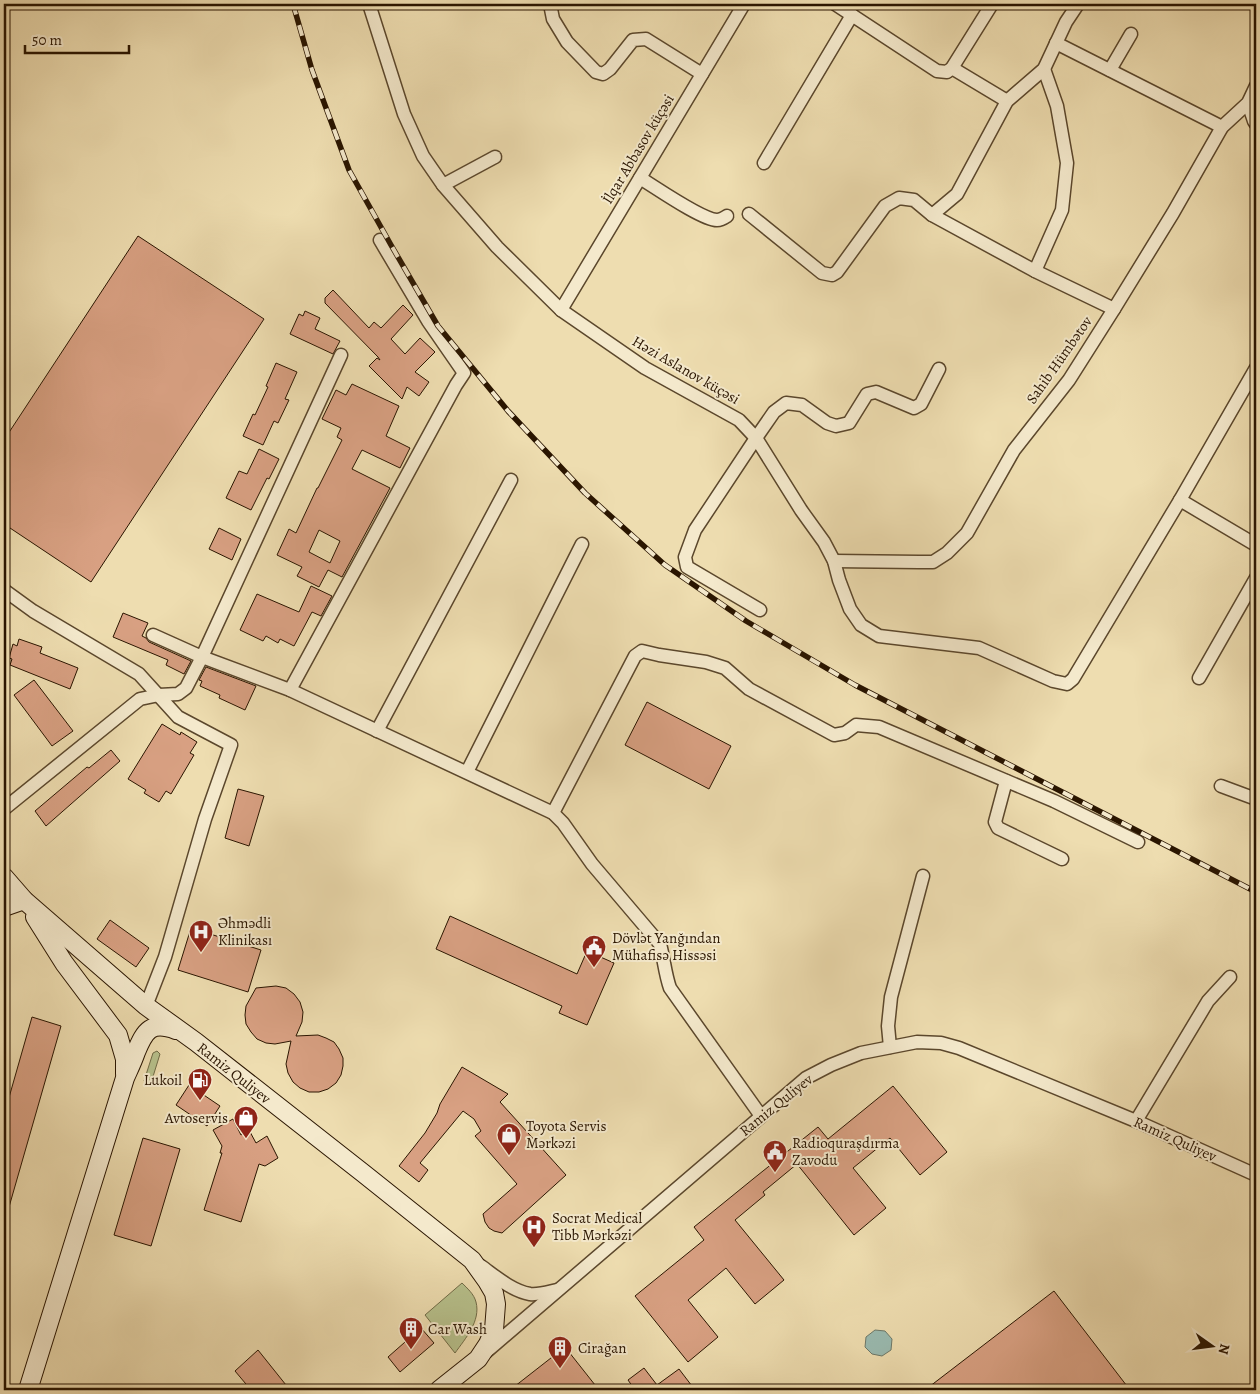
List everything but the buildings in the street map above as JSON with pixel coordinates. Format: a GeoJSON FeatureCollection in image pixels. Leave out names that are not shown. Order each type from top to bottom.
{"type":"FeatureCollection","features":[{"type":"Feature","properties":{"kind":"main road","name":"Ramiz Quliyev"},"geometry":{"type":"LineString","coordinates":[[4,877],[24,900],[146,1006],[363,1173],[472,1260],[494,1293],[496,1304],[494,1330],[488,1344],[478,1359]]}},
{"type":"Feature","properties":{"kind":"main road"},"geometry":{"type":"LineString","coordinates":[[4,907],[24,900],[64,963],[118,1035],[125,1059],[125,1078]]}},
{"type":"Feature","properties":{"kind":"main road"},"geometry":{"type":"LineString","coordinates":[[28,1390],[146,1006]]}},
{"type":"Feature","properties":{"kind":"main road"},"geometry":{"type":"LineString","coordinates":[[125,1078],[146,1032],[159,1026],[167,1026],[179,1030]]}},
{"type":"Feature","properties":{"kind":"main road"},"geometry":{"type":"LineString","coordinates":[[439,1390],[478,1359]]}},
{"type":"Feature","properties":{"kind":"street","name":"Həzi Aslanov küçəsi"},"geometry":{"type":"LineString","coordinates":[[369,4],[404,114],[423,156],[443,185],[498,247],[561,310],[645,368],[739,420],[756,438],[800,510],[824,542],[834,561],[850,609],[861,624],[879,636],[979,648],[1052,681],[1067,684],[1074,679],[1180,500]]}},
{"type":"Feature","properties":{"kind":"street"},"geometry":{"type":"LineString","coordinates":[[550,4],[553,19],[567,42],[596,72],[603,74],[610,69],[633,40],[646,39],[702,74]]}},
{"type":"Feature","properties":{"kind":"street","name":"İlqar Abbasov küçəsi"},"geometry":{"type":"LineString","coordinates":[[561,310],[744,4]]}},
{"type":"Feature","properties":{"kind":"street"},"geometry":{"type":"LineString","coordinates":[[835,4],[937,72],[947,72],[952,68],[992,4]]}},
{"type":"Feature","properties":{"kind":"street"},"geometry":{"type":"LineString","coordinates":[[932,215],[957,194],[1008,101],[1044,68],[1066,22],[1078,4]]}},
{"type":"Feature","properties":{"kind":"street"},"geometry":{"type":"LineString","coordinates":[[764,163],[852,15]]}},
{"type":"Feature","properties":{"kind":"street"},"geometry":{"type":"LineString","coordinates":[[1110,70],[1131,34]]}},
{"type":"Feature","properties":{"kind":"street"},"geometry":{"type":"LineString","coordinates":[[1056,43],[1222,127]]}},
{"type":"Feature","properties":{"kind":"street"},"geometry":{"type":"LineString","coordinates":[[952,68],[1008,101]]}},
{"type":"Feature","properties":{"kind":"street"},"geometry":{"type":"LineString","coordinates":[[1034,270],[1062,210],[1066,163],[1058,106],[1044,68]]}},
{"type":"Feature","properties":{"kind":"street","name":"Sahib Hümbətov"},"geometry":{"type":"LineString","coordinates":[[834,561],[933,562],[947,553],[967,533],[1014,450],[1069,380],[1114,309],[1173,213],[1222,127],[1248,103],[1256,86]]}},
{"type":"Feature","properties":{"kind":"street"},"geometry":{"type":"LineString","coordinates":[[1248,103],[1256,124]]}},
{"type":"Feature","properties":{"kind":"street"},"geometry":{"type":"LineString","coordinates":[[443,185],[495,157]]}},
{"type":"Feature","properties":{"kind":"street"},"geometry":{"type":"LineString","coordinates":[[640,178],[703,216],[717,220],[727,216]]}},
{"type":"Feature","properties":{"kind":"street"},"geometry":{"type":"LineString","coordinates":[[749,214],[822,272],[832,275],[837,272],[886,206],[899,198],[914,200],[932,215],[1034,270],[1114,309]]}},
{"type":"Feature","properties":{"kind":"street"},"geometry":{"type":"LineString","coordinates":[[290,690],[464,373],[428,320],[380,240]]}},
{"type":"Feature","properties":{"kind":"street"},"geometry":{"type":"LineString","coordinates":[[4,809],[140,699],[178,694],[186,688],[341,355]]}},
{"type":"Feature","properties":{"kind":"street"},"geometry":{"type":"LineString","coordinates":[[1256,368],[1180,500],[1256,545]]}},
{"type":"Feature","properties":{"kind":"street"},"geometry":{"type":"LineString","coordinates":[[760,610],[687,567],[685,557],[695,530],[774,412],[786,403],[802,405],[827,423],[836,426],[850,423],[868,394],[876,392],[914,408],[921,404],[939,369]]}},
{"type":"Feature","properties":{"kind":"street"},"geometry":{"type":"LineString","coordinates":[[377,731],[512,480]]}},
{"type":"Feature","properties":{"kind":"street"},"geometry":{"type":"LineString","coordinates":[[467,772],[582,544]]}},
{"type":"Feature","properties":{"kind":"street"},"geometry":{"type":"LineString","coordinates":[[1199,678],[1256,578]]}},
{"type":"Feature","properties":{"kind":"street"},"geometry":{"type":"LineString","coordinates":[[4,590],[33,611],[139,674],[178,718],[231,746],[205,819],[165,957],[146,1006]]}},
{"type":"Feature","properties":{"kind":"street"},"geometry":{"type":"LineString","coordinates":[[153,635],[202,657],[290,690],[553,813],[563,823],[592,864],[660,944],[670,988],[761,1116]]}},
{"type":"Feature","properties":{"kind":"street"},"geometry":{"type":"LineString","coordinates":[[553,813],[635,656],[642,651],[706,662],[725,668],[749,688],[834,735],[845,733],[856,725],[879,727],[1054,801],[1138,842]]}},
{"type":"Feature","properties":{"kind":"street"},"geometry":{"type":"LineString","coordinates":[[1006,781],[995,822],[998,828],[1062,859]]}},
{"type":"Feature","properties":{"kind":"street"},"geometry":{"type":"LineString","coordinates":[[1221,786],[1256,799]]}},
{"type":"Feature","properties":{"kind":"street"},"geometry":{"type":"LineString","coordinates":[[890,1047],[888,1026],[891,997],[924,876]]}},
{"type":"Feature","properties":{"kind":"street"},"geometry":{"type":"LineString","coordinates":[[1136,1121],[1208,1001],[1230,977]]}},
{"type":"Feature","properties":{"kind":"street","name":"Ramiz Quliyev"},"geometry":{"type":"LineString","coordinates":[[478,1359],[806,1078],[861,1053],[917,1042],[941,1043],[959,1048],[1136,1121],[1256,1174]]}},
{"type":"Feature","properties":{"kind":"street"},"geometry":{"type":"LineString","coordinates":[[472,1260],[509,1286],[522,1292],[537,1294],[560,1289]]}},
{"type":"Feature","properties":{"kind":"green space"},"geometry":{"type":"Polygon","coordinates":[[[157,1051],[160,1054],[151,1083],[144,1081],[153,1053],[157,1051]]]}},
{"type":"Feature","properties":{"kind":"green space"},"geometry":{"type":"Polygon","coordinates":[[[462,1283],[474,1296],[477,1309],[471,1329],[455,1353],[425,1315],[462,1283]]]}},
{"type":"Feature","properties":{"kind":"water"},"geometry":{"type":"Polygon","coordinates":[[[875,1330],[885,1331],[892,1339],[891,1350],[882,1356],[872,1354],[865,1347],[866,1337],[875,1330]]]}},
{"type":"Feature","properties":{"kind":"railway"},"geometry":{"type":"LineString","coordinates":[[293,4],[312,70],[349,170],[438,326],[508,411],[585,493],[665,565],[746,621],[855,685],[1256,892]]}},
{"type":"Feature","properties":{"kind":"place","name":"Əhmədli Klinikası"},"geometry":{"type":"Point","coordinates":[201,953]}},
{"type":"Feature","properties":{"kind":"place","name":"Dövlət Yanğından Mühafisə Hissəsi"},"geometry":{"type":"Point","coordinates":[594,968]}},
{"type":"Feature","properties":{"kind":"place","name":"Lukoil"},"geometry":{"type":"Point","coordinates":[200,1101]}},
{"type":"Feature","properties":{"kind":"place","name":"Avtoservis"},"geometry":{"type":"Point","coordinates":[246,1139]}},
{"type":"Feature","properties":{"kind":"place","name":"Toyota Servis Mərkəzi"},"geometry":{"type":"Point","coordinates":[509,1156]}},
{"type":"Feature","properties":{"kind":"place","name":"Radioquraşdırma Zavodu"},"geometry":{"type":"Point","coordinates":[775,1173]}},
{"type":"Feature","properties":{"kind":"place","name":"Socrat Medical Tibb Mərkəzi"},"geometry":{"type":"Point","coordinates":[534,1248]}},
{"type":"Feature","properties":{"kind":"place","name":"Car Wash"},"geometry":{"type":"Point","coordinates":[411,1350]}},
{"type":"Feature","properties":{"kind":"place","name":"Cirağan"},"geometry":{"type":"Point","coordinates":[560,1369]}}]}
